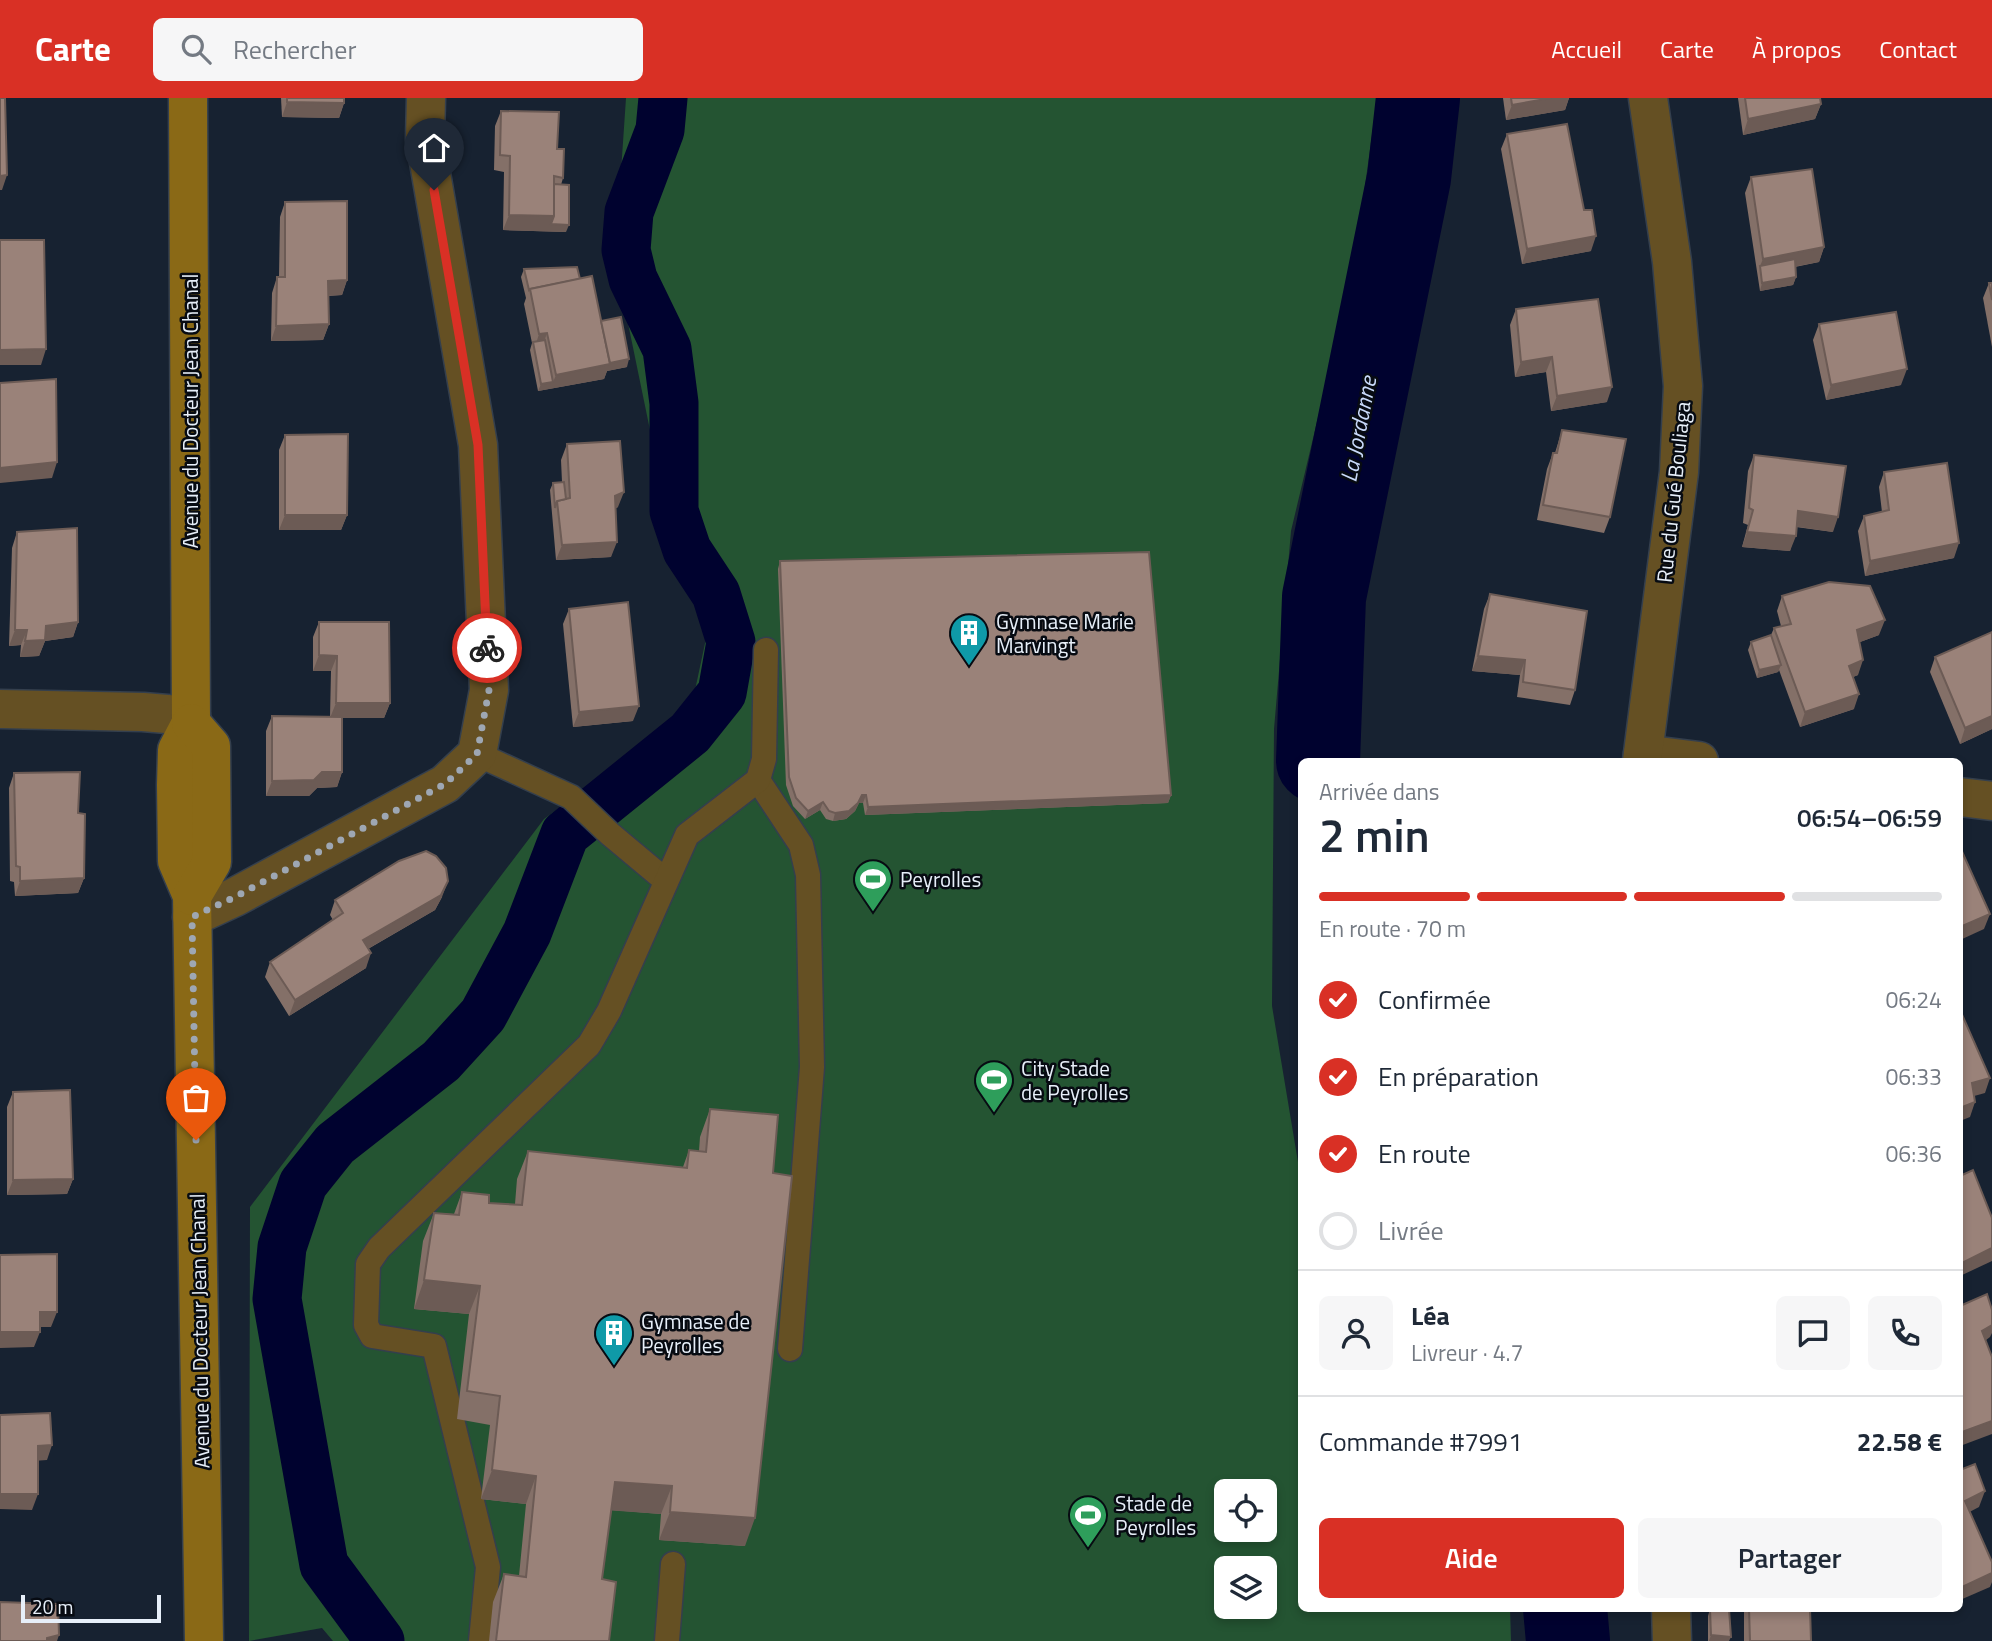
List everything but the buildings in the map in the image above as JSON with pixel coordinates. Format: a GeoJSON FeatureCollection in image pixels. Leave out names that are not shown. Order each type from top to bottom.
{"type":"FeatureCollection","features":[{"type":"Feature","properties":{"kind":"main road","name":"Avenue du Docteur Jean Chanal"},"geometry":{"type":"LineString","coordinates":[[188,98],[191,720],[177,750],[176,785],[177,861],[192,906],[204,1641]]}},
{"type":"Feature","properties":{"kind":"street"},"geometry":{"type":"LineString","coordinates":[[192,906],[235,897],[445,784],[477,754],[489,690],[478,445],[425,139],[426,98]]}},
{"type":"Feature","properties":{"kind":"street","name":"Rue du Gué Bouliaga"},"geometry":{"type":"LineString","coordinates":[[1642,757],[1679,472],[1683,386],[1672,262],[1648,98]]}},
{"type":"Feature","properties":{"kind":"street"},"geometry":{"type":"LineString","coordinates":[[0,709],[143,712],[191,720]]}},
{"type":"Feature","properties":{"kind":"street"},"geometry":{"type":"LineString","coordinates":[[1963,797],[1992,801]]}},
{"type":"Feature","properties":{"kind":"street"},"geometry":{"type":"LineString","coordinates":[[1671,1612],[1672,1641]]}},
{"type":"Feature","properties":{"kind":"lane"},"geometry":{"type":"LineString","coordinates":[[481,1641],[488,1567],[434,1346],[372,1336],[366,1325],[368,1264],[379,1248],[589,1045],[609,1011],[687,835],[758,780],[764,759],[766,650]]}},
{"type":"Feature","properties":{"kind":"lane"},"geometry":{"type":"LineString","coordinates":[[477,754],[571,796],[610,834],[665,880]]}},
{"type":"Feature","properties":{"kind":"lane"},"geometry":{"type":"LineString","coordinates":[[758,780],[801,845],[808,875],[812,1067],[790,1349]]}},
{"type":"Feature","properties":{"kind":"lane"},"geometry":{"type":"LineString","coordinates":[[667,1641],[673,1564]]}},
{"type":"Feature","properties":{"kind":"green space","name":"Peyrolles"},"geometry":{"type":"Polygon","coordinates":[[[626,98],[1377,98],[1354,266],[1291,531],[1274,729],[1272,1006],[1298,1162],[1298,1612],[1510,1612],[1511,1641],[333,1641],[322,1628],[249,1641],[250,1207],[544,819],[691,709],[707,634],[672,537],[615,260],[626,98]]]}},
{"type":"Feature","properties":{"kind":"waterway"},"geometry":{"type":"LineString","coordinates":[[380,1641],[324,1565],[277,1299],[282,1247],[303,1184],[335,1144],[441,1061],[483,1015],[527,933],[565,834],[690,733],[722,693],[731,642],[716,594],[687,550],[674,511],[674,403],[667,349],[633,279],[626,250],[629,212],[660,130],[663,98]]}},
{"type":"Feature","properties":{"kind":"waterway","name":"La Jordanne"},"geometry":{"type":"LineString","coordinates":[[1318,758],[1324,597],[1409,178],[1418,98]]}},
{"type":"Feature","properties":{"kind":"waterway","name":"La Jordanne"},"geometry":{"type":"LineString","coordinates":[[1565,1612],[1568,1641]]}},
{"type":"Feature","properties":{"kind":"way so far"},"geometry":{"type":"LineString","coordinates":[[196,1140],[192,917],[235,897],[445,784],[477,754],[489,690],[487,648]]}},
{"type":"Feature","properties":{"kind":"place","name":"Gymnase Marie Marvingt"},"geometry":{"type":"Point","coordinates":[969,667]}},
{"type":"Feature","properties":{"kind":"place","name":"Peyrolles"},"geometry":{"type":"Point","coordinates":[873,913]}},
{"type":"Feature","properties":{"kind":"place","name":"City Stade de Peyrolles"},"geometry":{"type":"Point","coordinates":[994,1114]}},
{"type":"Feature","properties":{"kind":"place","name":"Gymnase de Peyrolles"},"geometry":{"type":"Point","coordinates":[614,1367]}},
{"type":"Feature","properties":{"kind":"place","name":"Stade de Peyrolles"},"geometry":{"type":"Point","coordinates":[1088,1549]}},
{"type":"Feature","properties":{"kind":"route"},"geometry":{"type":"LineString","coordinates":[[434,190],[478,445],[487,648]]}}]}
